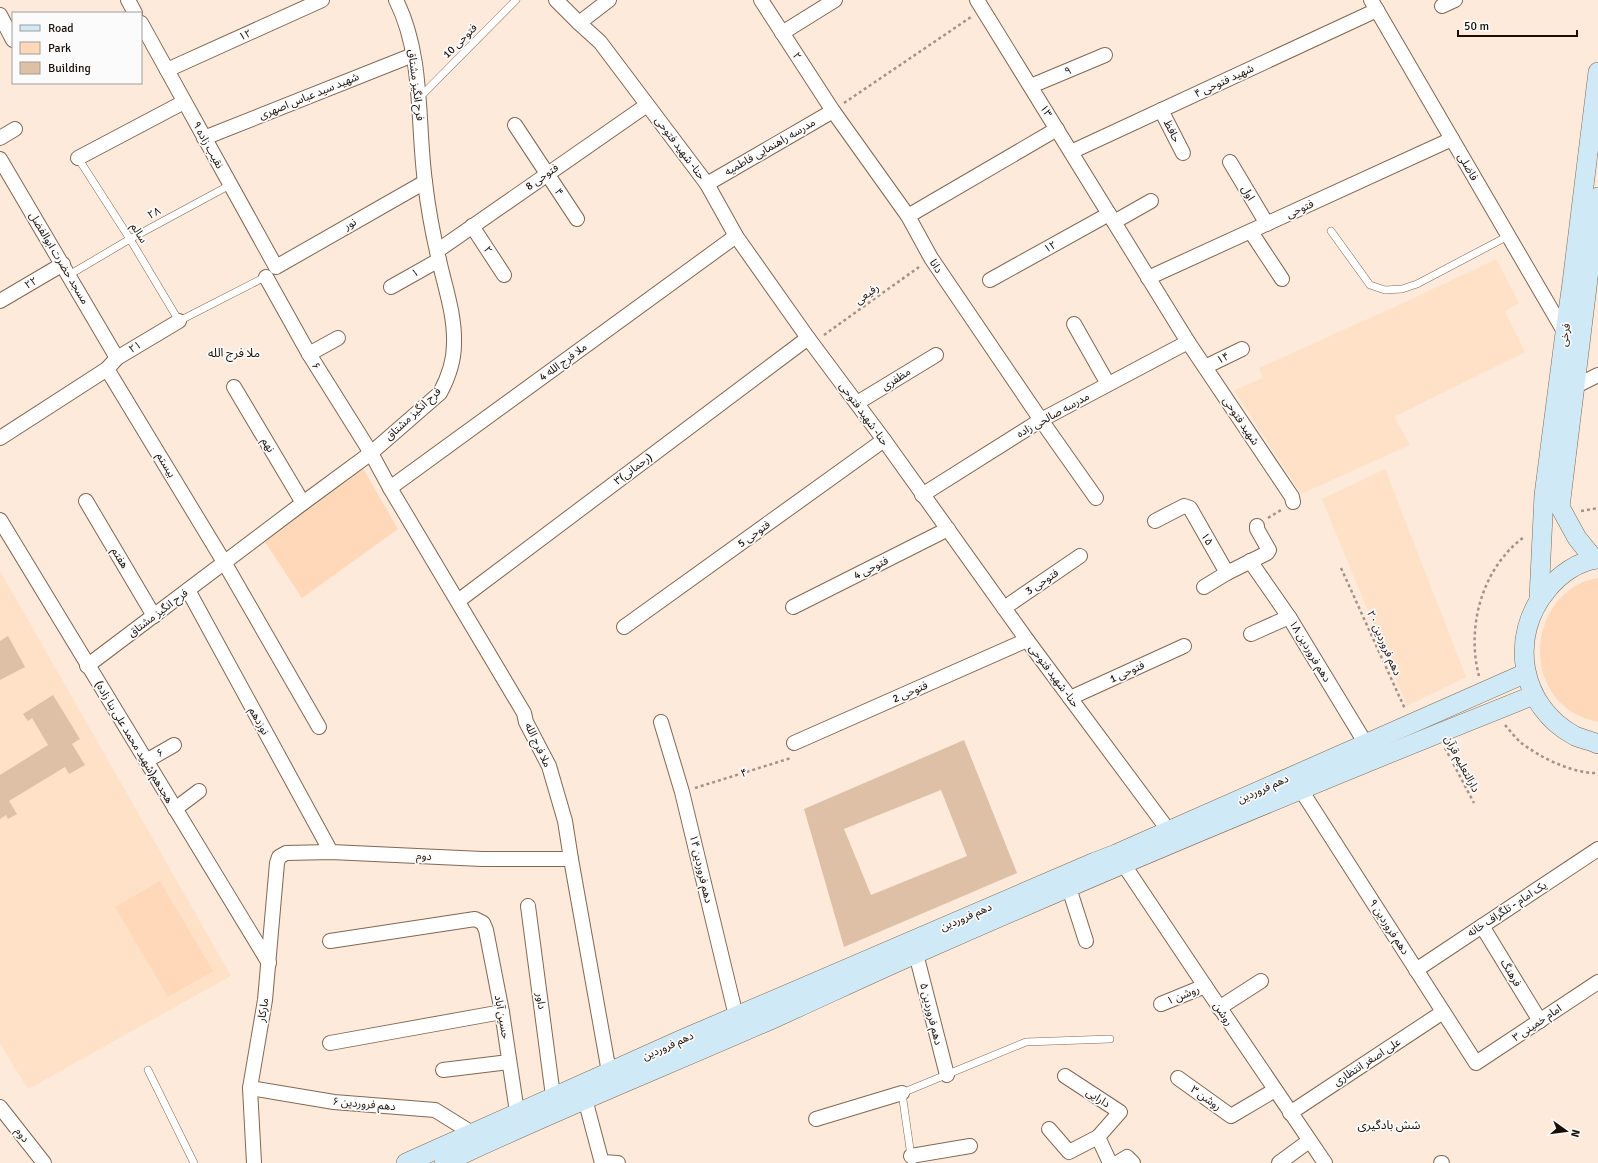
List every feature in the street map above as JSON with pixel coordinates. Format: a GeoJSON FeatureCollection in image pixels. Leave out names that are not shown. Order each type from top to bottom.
{"type":"FeatureCollection","features":[{"type":"Feature","properties":{"kind":"main road","name":"فرخی"},"geometry":{"type":"LineString","coordinates":[[1539,598],[1544,495],[1598,72]]}},
{"type":"Feature","properties":{"kind":"main road","name":"فرخی"},"geometry":{"type":"LineString","coordinates":[[1596,559],[1577,538],[1560,507],[1598,197]]}},
{"type":"Feature","properties":{"kind":"main road"},"geometry":{"type":"LineString","coordinates":[[1596,559],[1572,568],[1554,581],[1539,598],[1530,616],[1525,634],[1523,654],[1526,673],[1534,695],[1551,719],[1575,736],[1598,744]]}},
{"type":"Feature","properties":{"kind":"main road","name":"دهم فروردین"},"geometry":{"type":"LineString","coordinates":[[406,1163],[553,1096],[1169,831],[1526,673]]}},
{"type":"Feature","properties":{"kind":"main road","name":"دهم فروردین"},"geometry":{"type":"LineString","coordinates":[[444,1163],[585,1099],[1069,888],[1301,790],[1534,695]]}},
{"type":"Feature","properties":{"kind":"street"},"geometry":{"type":"LineString","coordinates":[[128,0],[134,12]]}},
{"type":"Feature","properties":{"kind":"street","name":"۱۲"},"geometry":{"type":"LineString","coordinates":[[167,70],[322,0]]}},
{"type":"Feature","properties":{"kind":"street","name":"فرح انگیز مشتاق"},"geometry":{"type":"LineString","coordinates":[[87,666],[371,453],[440,393],[451,367],[454,344],[453,325],[438,255],[425,182],[419,98],[413,54],[404,18],[396,0]]}},
{"type":"Feature","properties":{"kind":"street","name":"حنا- شهید فتوحی"},"geometry":{"type":"LineString","coordinates":[[556,0],[600,42],[707,184],[736,236],[810,341],[884,440],[1027,640],[1169,831]]}},
{"type":"Feature","properties":{"kind":"street"},"geometry":{"type":"LineString","coordinates":[[579,23],[609,0]]}},
{"type":"Feature","properties":{"kind":"street","name":"۲"},"geometry":{"type":"LineString","coordinates":[[761,0],[833,111]]}},
{"type":"Feature","properties":{"kind":"street"},"geometry":{"type":"LineString","coordinates":[[782,33],[835,0]]}},
{"type":"Feature","properties":{"kind":"street","name":"۱۳"},"geometry":{"type":"LineString","coordinates":[[980,5],[1188,342]]}},
{"type":"Feature","properties":{"kind":"street","name":"شهید فتوحی ۴"},"geometry":{"type":"LineString","coordinates":[[1071,152],[1161,110],[1374,5]]}},
{"type":"Feature","properties":{"kind":"street","name":"فاضلی"},"geometry":{"type":"LineString","coordinates":[[1374,5],[1564,333]]}},
{"type":"Feature","properties":{"kind":"street"},"geometry":{"type":"LineString","coordinates":[[0,15],[12,38]]}},
{"type":"Feature","properties":{"kind":"street","name":"نقیب زاده ۹"},"geometry":{"type":"LineString","coordinates":[[142,26],[230,185],[271,272]]}},
{"type":"Feature","properties":{"kind":"street","name":"شهید سید عباس اصهری"},"geometry":{"type":"LineString","coordinates":[[204,138],[413,54]]}},
{"type":"Feature","properties":{"kind":"street","name":"۹"},"geometry":{"type":"LineString","coordinates":[[1031,86],[1105,55]]}},
{"type":"Feature","properties":{"kind":"street"},"geometry":{"type":"LineString","coordinates":[[78,158],[184,102]]}},
{"type":"Feature","properties":{"kind":"street","name":"فتوحی 8"},"geometry":{"type":"LineString","coordinates":[[438,255],[472,226],[647,104]]}},
{"type":"Feature","properties":{"kind":"street","name":"حافظ"},"geometry":{"type":"LineString","coordinates":[[1161,110],[1183,153]]}},
{"type":"Feature","properties":{"kind":"street","name":"مدرسه راهنمایی فاطمیه"},"geometry":{"type":"LineString","coordinates":[[707,184],[833,111]]}},
{"type":"Feature","properties":{"kind":"street","name":"دانا"},"geometry":{"type":"LineString","coordinates":[[833,111],[908,216],[931,258],[1040,420],[1096,498]]}},
{"type":"Feature","properties":{"kind":"street","name":"۴"},"geometry":{"type":"LineString","coordinates":[[515,125],[577,219]]}},
{"type":"Feature","properties":{"kind":"street"},"geometry":{"type":"LineString","coordinates":[[0,138],[15,129]]}},
{"type":"Feature","properties":{"kind":"street"},"geometry":{"type":"LineString","coordinates":[[908,216],[1057,129]]}},
{"type":"Feature","properties":{"kind":"street","name":"فتوحی"},"geometry":{"type":"LineString","coordinates":[[1148,278],[1452,139]]}},
{"type":"Feature","properties":{"kind":"street","name":"مسجد حضرت ابوالفضل"},"geometry":{"type":"LineString","coordinates":[[0,159],[118,358]]}},
{"type":"Feature","properties":{"kind":"street","name":"اول"},"geometry":{"type":"LineString","coordinates":[[1230,162],[1267,224]]}},
{"type":"Feature","properties":{"kind":"street","name":"نور"},"geometry":{"type":"LineString","coordinates":[[271,272],[425,182]]}},
{"type":"Feature","properties":{"kind":"street"},"geometry":{"type":"LineString","coordinates":[[1112,218],[1152,201]]}},
{"type":"Feature","properties":{"kind":"street","name":"۱۲"},"geometry":{"type":"LineString","coordinates":[[990,280],[1112,218]]}},
{"type":"Feature","properties":{"kind":"street","name":"۲"},"geometry":{"type":"LineString","coordinates":[[472,226],[504,274]]}},
{"type":"Feature","properties":{"kind":"street"},"geometry":{"type":"LineString","coordinates":[[1251,232],[1282,280]]}},
{"type":"Feature","properties":{"kind":"street","name":"4 ملا فرج الله"},"geometry":{"type":"LineString","coordinates":[[390,488],[736,236]]}},
{"type":"Feature","properties":{"kind":"street","name":"۱"},"geometry":{"type":"LineString","coordinates":[[391,287],[438,255]]}},
{"type":"Feature","properties":{"kind":"street","name":"۲۲"},"geometry":{"type":"LineString","coordinates":[[0,301],[66,270]]}},
{"type":"Feature","properties":{"kind":"street","name":"۶"},"geometry":{"type":"LineString","coordinates":[[271,272],[309,354],[371,453]]}},
{"type":"Feature","properties":{"kind":"street","name":"۲۱"},"geometry":{"type":"LineString","coordinates":[[0,438],[107,368],[118,358],[179,321]]}},
{"type":"Feature","properties":{"kind":"street"},"geometry":{"type":"LineString","coordinates":[[1074,324],[1108,384]]}},
{"type":"Feature","properties":{"kind":"street"},"geometry":{"type":"LineString","coordinates":[[309,354],[338,338]]}},
{"type":"Feature","properties":{"kind":"street","name":"۳(رحمانی)"},"geometry":{"type":"LineString","coordinates":[[458,601],[810,341]]}},
{"type":"Feature","properties":{"kind":"street","name":"مدرسه صالحی زاده"},"geometry":{"type":"LineString","coordinates":[[922,495],[1040,420],[1188,342]]}},
{"type":"Feature","properties":{"kind":"street","name":"شهید فتوحی"},"geometry":{"type":"LineString","coordinates":[[1188,342],[1292,497],[1293,502]]}},
{"type":"Feature","properties":{"kind":"street","name":"۱۴"},"geometry":{"type":"LineString","coordinates":[[1205,367],[1242,349]]}},
{"type":"Feature","properties":{"kind":"street","name":"مظفری"},"geometry":{"type":"LineString","coordinates":[[857,403],[936,355]]}},
{"type":"Feature","properties":{"kind":"street","name":"بیستم"},"geometry":{"type":"LineString","coordinates":[[107,368],[224,562],[319,727]]}},
{"type":"Feature","properties":{"kind":"street"},"geometry":{"type":"LineString","coordinates":[[1574,387],[1598,375]]}},
{"type":"Feature","properties":{"kind":"street","name":"نهم"},"geometry":{"type":"LineString","coordinates":[[234,387],[303,503]]}},
{"type":"Feature","properties":{"kind":"street","name":"فتوحی 5"},"geometry":{"type":"LineString","coordinates":[[624,627],[884,440]]}},
{"type":"Feature","properties":{"kind":"street","name":"ملا فرج الله"},"geometry":{"type":"LineString","coordinates":[[371,453],[390,488],[524,713],[526,722],[549,766],[566,821],[571,859],[609,1072]]}},
{"type":"Feature","properties":{"kind":"street","name":"هفتم"},"geometry":{"type":"LineString","coordinates":[[86,501],[154,616]]}},
{"type":"Feature","properties":{"kind":"street","name":"۱۵"},"geometry":{"type":"LineString","coordinates":[[1155,521],[1184,506],[1190,508],[1227,573]]}},
{"type":"Feature","properties":{"kind":"street","name":"هجدهم(شهید محمد علی بنا زاده)"},"geometry":{"type":"LineString","coordinates":[[0,520],[87,666],[269,963]]}},
{"type":"Feature","properties":{"kind":"street"},"geometry":{"type":"LineString","coordinates":[[1204,587],[1227,573],[1267,553],[1269,550],[1256,526]]}},
{"type":"Feature","properties":{"kind":"street","name":"فتوحی 4"},"geometry":{"type":"LineString","coordinates":[[793,607],[948,529]]}},
{"type":"Feature","properties":{"kind":"street","name":"فتوحی 3"},"geometry":{"type":"LineString","coordinates":[[1004,608],[1080,556]]}},
{"type":"Feature","properties":{"kind":"street","name":"دهم فروردین ۱۸"},"geometry":{"type":"LineString","coordinates":[[1250,561],[1289,617],[1366,744]]}},
{"type":"Feature","properties":{"kind":"street","name":"نوزدهم"},"geometry":{"type":"LineString","coordinates":[[188,590],[331,852]]}},
{"type":"Feature","properties":{"kind":"street"},"geometry":{"type":"LineString","coordinates":[[1251,634],[1289,617]]}},
{"type":"Feature","properties":{"kind":"street","name":"فتوحی 2"},"geometry":{"type":"LineString","coordinates":[[794,743],[1027,640]]}},
{"type":"Feature","properties":{"kind":"street","name":"فتوحی 1"},"geometry":{"type":"LineString","coordinates":[[1070,698],[1184,646]]}},
{"type":"Feature","properties":{"kind":"street","name":"دهم فروردین ۱۴"},"geometry":{"type":"LineString","coordinates":[[661,722],[682,792],[736,1016]]}},
{"type":"Feature","properties":{"kind":"street","name":"۶"},"geometry":{"type":"LineString","coordinates":[[146,761],[174,745]]}},
{"type":"Feature","properties":{"kind":"street","name":"دهم فروردین ۹"},"geometry":{"type":"LineString","coordinates":[[1301,790],[1476,1063]]}},
{"type":"Feature","properties":{"kind":"street"},"geometry":{"type":"LineString","coordinates":[[175,809],[199,791]]}},
{"type":"Feature","properties":{"kind":"street","name":"یک امام - تلگراف خانه"},"geometry":{"type":"LineString","coordinates":[[1416,970],[1598,849]]}},
{"type":"Feature","properties":{"kind":"street","name":"دوم"},"geometry":{"type":"LineString","coordinates":[[279,857],[286,853],[331,852],[482,859],[571,859]]}},
{"type":"Feature","properties":{"kind":"street","name":"مارکار"},"geometry":{"type":"LineString","coordinates":[[254,1163],[250,1088],[265,1000],[277,863],[279,857]]}},
{"type":"Feature","properties":{"kind":"street","name":"روشن"},"geometry":{"type":"LineString","coordinates":[[1124,865],[1219,1008],[1325,1163]]}},
{"type":"Feature","properties":{"kind":"street"},"geometry":{"type":"LineString","coordinates":[[1069,888],[1086,941]]}},
{"type":"Feature","properties":{"kind":"street","name":"داور"},"geometry":{"type":"LineString","coordinates":[[528,906],[553,1096]]}},
{"type":"Feature","properties":{"kind":"street","name":"حسین آباد"},"geometry":{"type":"LineString","coordinates":[[330,941],[475,918],[483,923],[486,930],[502,1012],[517,1112]]}},
{"type":"Feature","properties":{"kind":"street","name":"فرهنگ"},"geometry":{"type":"LineString","coordinates":[[1482,926],[1540,1021]]}},
{"type":"Feature","properties":{"kind":"street","name":"دهم فروردین ۵"},"geometry":{"type":"LineString","coordinates":[[916,954],[947,1075]]}},
{"type":"Feature","properties":{"kind":"street"},"geometry":{"type":"LineString","coordinates":[[1219,1008],[1261,981]]}},
{"type":"Feature","properties":{"kind":"street","name":"امام خمینی ۳"},"geometry":{"type":"LineString","coordinates":[[1476,1063],[1598,982]]}},
{"type":"Feature","properties":{"kind":"street","name":"روشن ۱"},"geometry":{"type":"LineString","coordinates":[[1161,1004],[1205,986]]}},
{"type":"Feature","properties":{"kind":"street"},"geometry":{"type":"LineString","coordinates":[[330,1043],[502,1012]]}},
{"type":"Feature","properties":{"kind":"street","name":"علی اصغر انتظاری"},"geometry":{"type":"LineString","coordinates":[[1290,1113],[1443,1012]]}},
{"type":"Feature","properties":{"kind":"street"},"geometry":{"type":"LineString","coordinates":[[443,1070],[510,1062]]}},
{"type":"Feature","properties":{"kind":"street","name":"دارایی"},"geometry":{"type":"LineString","coordinates":[[1065,1076],[1120,1112],[1098,1137]]}},
{"type":"Feature","properties":{"kind":"street","name":"روشن ۳"},"geometry":{"type":"LineString","coordinates":[[1178,1078],[1231,1116],[1275,1090]]}},
{"type":"Feature","properties":{"kind":"street","name":"دهم فروردین ۶"},"geometry":{"type":"LineString","coordinates":[[250,1088],[334,1102],[435,1110],[472,1133]]}},
{"type":"Feature","properties":{"kind":"street"},"geometry":{"type":"LineString","coordinates":[[816,1118],[902,1093]]}},
{"type":"Feature","properties":{"kind":"street"},"geometry":{"type":"LineString","coordinates":[[585,1099],[602,1162],[618,1163]]}},
{"type":"Feature","properties":{"kind":"street","name":"دوم"},"geometry":{"type":"LineString","coordinates":[[0,1107],[44,1163]]}},
{"type":"Feature","properties":{"kind":"street"},"geometry":{"type":"LineString","coordinates":[[1049,1129],[1069,1152],[1098,1137],[1110,1163]]}},
{"type":"Feature","properties":{"kind":"street"},"geometry":{"type":"LineString","coordinates":[[1279,1163],[1310,1141]]}},
{"type":"Feature","properties":{"kind":"street"},"geometry":{"type":"LineString","coordinates":[[912,1159],[970,1146]]}},
{"type":"Feature","properties":{"kind":"street"},"geometry":{"type":"LineString","coordinates":[[1117,1163],[1127,1157],[1134,1163]]}},
{"type":"Feature","properties":{"kind":"lane","name":"فتوحی 10"},"geometry":{"type":"LineString","coordinates":[[419,98],[516,0]]}},
{"type":"Feature","properties":{"kind":"lane","name":"سالم"},"geometry":{"type":"LineString","coordinates":[[78,158],[130,239],[179,321]]}},
{"type":"Feature","properties":{"kind":"lane","name":"۲۸"},"geometry":{"type":"LineString","coordinates":[[66,270],[130,239],[230,185]]}},
{"type":"Feature","properties":{"kind":"lane"},"geometry":{"type":"LineString","coordinates":[[1331,231],[1370,285],[1385,290],[1402,289],[1417,284],[1508,236]]}},
{"type":"Feature","properties":{"kind":"lane","name":"۲۱"},"geometry":{"type":"LineString","coordinates":[[179,321],[271,272]]}},
{"type":"Feature","properties":{"kind":"lane"},"geometry":{"type":"LineString","coordinates":[[912,1159],[902,1093],[1026,1042],[1110,1039]]}},
{"type":"Feature","properties":{"kind":"lane"},"geometry":{"type":"LineString","coordinates":[[148,1070],[194,1163]]}},
{"type":"Feature","properties":{"kind":"path"},"geometry":{"type":"LineString","coordinates":[[833,111],[980,5]]}},
{"type":"Feature","properties":{"kind":"path","name":"رفیعی"},"geometry":{"type":"LineString","coordinates":[[810,341],[931,258]]}},
{"type":"Feature","properties":{"kind":"path"},"geometry":{"type":"LineString","coordinates":[[1256,526],[1293,502]]}},
{"type":"Feature","properties":{"kind":"path","name":"دهم فروردین ۲۰"},"geometry":{"type":"LineString","coordinates":[[1341,568],[1412,724]]}},
{"type":"Feature","properties":{"kind":"path","name":"دارالتعلیم قرآن"},"geometry":{"type":"LineString","coordinates":[[1437,734],[1474,803]]}},
{"type":"Feature","properties":{"kind":"path","name":"۴"},"geometry":{"type":"LineString","coordinates":[[682,792],[791,758],[794,743]]}},
{"type":"Feature","properties":{"kind":"shaded area"},"geometry":{"type":"Polygon","coordinates":[[[1496,259],[1519,303],[1505,311],[1525,352],[1394,417],[1410,445],[1301,494],[1234,390],[1263,378],[1259,368],[1412,299],[1496,259]]]}},
{"type":"Feature","properties":{"kind":"shaded area"},"geometry":{"type":"Polygon","coordinates":[[[1385,469],[1466,677],[1407,706],[1322,499],[1385,469]]]}},
{"type":"Feature","properties":{"kind":"shaded area"},"geometry":{"type":"Polygon","coordinates":[[[0,571],[231,976],[28,1089],[0,1044],[0,571]]]}},
{"type":"Feature","properties":{"kind":"green space"},"geometry":{"type":"Polygon","coordinates":[[[362,467],[398,529],[302,598],[263,539],[362,467]]]}},
{"type":"Feature","properties":{"kind":"green space"},"geometry":{"type":"Polygon","coordinates":[[[1598,578],[1598,722],[1579,716],[1563,705],[1551,691],[1543,674],[1540,656],[1541,638],[1546,621],[1555,605],[1567,592],[1583,582],[1598,578]]]}},
{"type":"Feature","properties":{"kind":"green space"},"geometry":{"type":"Polygon","coordinates":[[[160,881],[213,971],[168,997],[115,907],[160,881]]]}},
{"type":"Feature","properties":{"kind":"building"},"geometry":{"type":"Polygon","coordinates":[[[8,636],[25,667],[0,680],[0,641],[8,636]]]}},
{"type":"Feature","properties":{"kind":"building"},"geometry":{"type":"Polygon","coordinates":[[[53,695],[80,739],[72,744],[85,765],[69,774],[65,767],[9,801],[17,814],[8,819],[6,815],[0,819],[0,775],[48,745],[32,718],[28,721],[23,714],[53,695]]]}},
{"type":"Feature","properties":{"kind":"building"},"geometry":{"type":"Polygon","coordinates":[[[964,740],[1017,873],[844,947],[804,809],[964,740]],[[941,790],[844,829],[871,895],[967,856],[941,790]]]}},
{"type":"Feature","properties":{"kind":"district","name":"ملا فرج الله"},"geometry":{"type":"Point","coordinates":[234,353]}},
{"type":"Feature","properties":{"kind":"district","name":"شش بادگیری"},"geometry":{"type":"Point","coordinates":[1389,1125]}}]}
